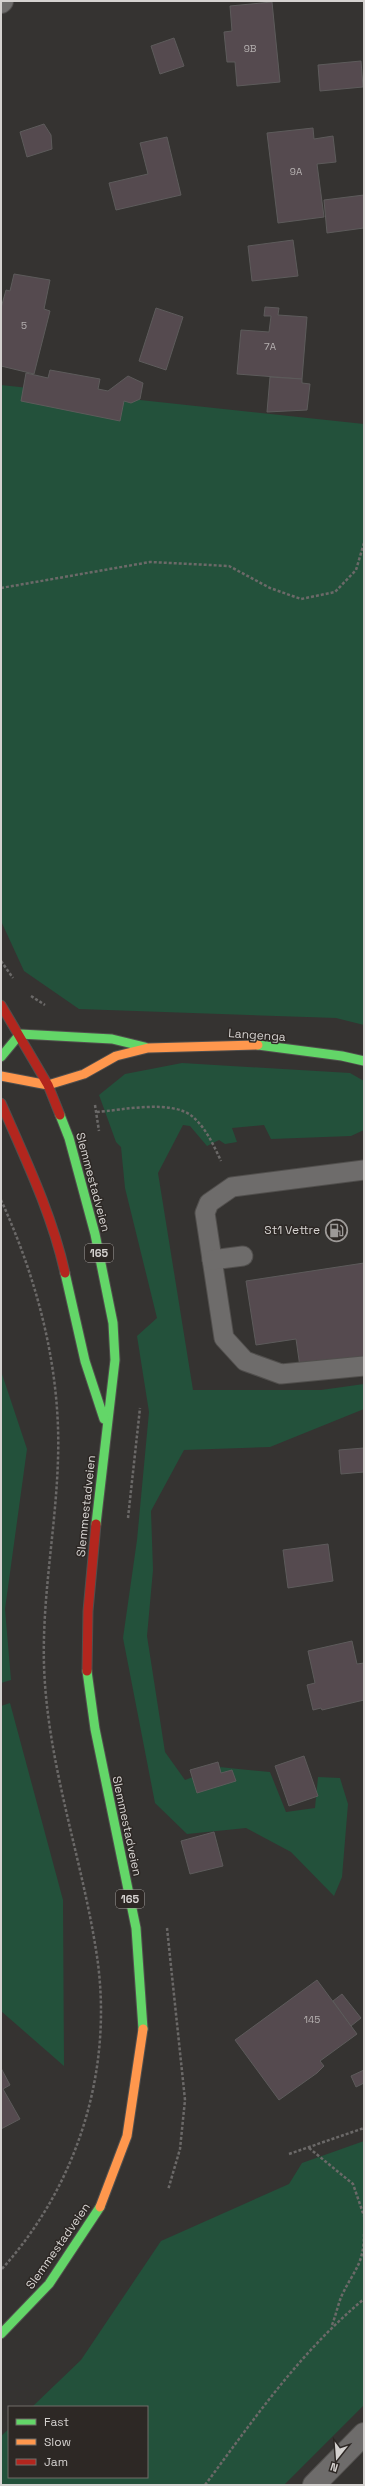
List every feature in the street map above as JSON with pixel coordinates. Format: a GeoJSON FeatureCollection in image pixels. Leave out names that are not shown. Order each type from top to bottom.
{"type":"FeatureCollection","features":[{"type":"Feature","properties":{"kind":"main road","name":"Slemmestadveien"},"geometry":{"type":"LineString","coordinates":[[1,1006],[20,1034],[48,1085],[69,1138],[107,1288],[113,1323],[115,1360],[106,1426],[88,1611],[87,1669],[95,1729],[136,1928],[143,2030],[140,2059],[127,2136],[104,2200],[93,2220],[49,2284],[1,2334]]}},
{"type":"Feature","properties":{"kind":"main road","name":"Langenga"},"geometry":{"type":"LineString","coordinates":[[20,1034],[112,1039],[148,1048]]}},
{"type":"Feature","properties":{"kind":"main road"},"geometry":{"type":"LineString","coordinates":[[1,1057],[20,1034]]}},
{"type":"Feature","properties":{"kind":"main road","name":"Langenga"},"geometry":{"type":"LineString","coordinates":[[1,1076],[48,1085],[84,1074],[116,1056],[148,1048],[247,1044],[342,1056],[364,1061]]}},
{"type":"Feature","properties":{"kind":"main road","name":"Slemmestadveien"},"geometry":{"type":"LineString","coordinates":[[1,1103],[31,1172],[61,1254],[86,1361],[106,1426]]}},
{"type":"Feature","properties":{"kind":"street"},"geometry":{"type":"LineString","coordinates":[[314,2485],[364,2434]]}},
{"type":"Feature","properties":{"kind":"lane"},"geometry":{"type":"LineString","coordinates":[[364,1170],[232,1187],[209,1203],[205,1213],[224,1338],[245,1361],[281,1374],[364,1366]]}},
{"type":"Feature","properties":{"kind":"lane"},"geometry":{"type":"LineString","coordinates":[[212,1260],[244,1256]]}},
{"type":"Feature","properties":{"kind":"path"},"geometry":{"type":"LineString","coordinates":[[1,588],[150,562],[229,566],[270,588],[301,599],[335,592],[356,570],[364,543]]}},
{"type":"Feature","properties":{"kind":"path"},"geometry":{"type":"LineString","coordinates":[[1,961],[16,982]]}},
{"type":"Feature","properties":{"kind":"path"},"geometry":{"type":"LineString","coordinates":[[28,994],[48,1006]]}},
{"type":"Feature","properties":{"kind":"path"},"geometry":{"type":"LineString","coordinates":[[95,1105],[99,1133]]}},
{"type":"Feature","properties":{"kind":"path"},"geometry":{"type":"LineString","coordinates":[[97,1112],[153,1107],[172,1108],[193,1116],[213,1143],[232,1187]]}},
{"type":"Feature","properties":{"kind":"path"},"geometry":{"type":"LineString","coordinates":[[1,1200],[35,1284],[53,1369],[58,1458],[44,1634],[48,1720],[96,1950],[101,1992],[94,2079],[83,2131],[57,2193],[18,2251],[1,2270]]}},
{"type":"Feature","properties":{"kind":"path"},"geometry":{"type":"LineString","coordinates":[[127,1525],[139,1404]]}},
{"type":"Feature","properties":{"kind":"path"},"geometry":{"type":"LineString","coordinates":[[166,1920],[170,1942],[184,2100],[180,2149],[168,2190]]}},
{"type":"Feature","properties":{"kind":"path"},"geometry":{"type":"LineString","coordinates":[[289,2154],[364,2128]]}},
{"type":"Feature","properties":{"kind":"path"},"geometry":{"type":"LineString","coordinates":[[309,2148],[353,2184],[364,2216]]}},
{"type":"Feature","properties":{"kind":"path"},"geometry":{"type":"LineString","coordinates":[[332,2325],[342,2295],[357,2271],[364,2246],[364,2234]]}},
{"type":"Feature","properties":{"kind":"path"},"geometry":{"type":"LineString","coordinates":[[206,2485],[282,2381],[332,2325],[364,2299]]}},
{"type":"Feature","properties":{"kind":"green space"},"geometry":{"type":"Polygon","coordinates":[[[1,385],[364,424],[364,1025],[336,1018],[79,1009],[24,971],[1,921],[1,385]]]}},
{"type":"Feature","properties":{"kind":"green space"},"geometry":{"type":"Polygon","coordinates":[[[182,1063],[350,1073],[364,1081],[364,1130],[351,1136],[271,1139],[264,1125],[232,1128],[237,1142],[225,1144],[219,1140],[207,1146],[190,1126],[183,1125],[158,1173],[193,1390],[321,1390],[364,1384],[364,1409],[270,1447],[184,1450],[151,1511],[153,1570],[147,1636],[165,1752],[185,1780],[219,1767],[270,1772],[286,1812],[315,1808],[318,1777],[340,1778],[348,1804],[342,1877],[334,1896],[291,1852],[246,1828],[187,1834],[155,1803],[123,1638],[137,1540],[149,1412],[137,1336],[157,1318],[125,1188],[121,1147],[116,1142],[99,1095],[125,1074],[182,1063]]]}},
{"type":"Feature","properties":{"kind":"green space"},"geometry":{"type":"Polygon","coordinates":[[[1,1371],[27,1449],[5,1609],[11,1680],[1,1683],[1,1371]]]}},
{"type":"Feature","properties":{"kind":"green space"},"geometry":{"type":"Polygon","coordinates":[[[10,1703],[63,1900],[64,2066],[1,2011],[1,1706],[10,1703]]]}},
{"type":"Feature","properties":{"kind":"green space"},"geometry":{"type":"Polygon","coordinates":[[[364,2141],[364,2405],[284,2485],[1,2485],[1,2436],[8,2430],[8,2478],[148,2478],[148,2406],[33,2406],[81,2360],[161,2241],[289,2184],[302,2163],[364,2141]]]}},
{"type":"Feature","properties":{"kind":"building"},"geometry":{"type":"Polygon","coordinates":[[[272,2],[280,82],[237,86],[235,62],[227,62],[224,32],[232,31],[230,6],[272,2]]]}},
{"type":"Feature","properties":{"kind":"building"},"geometry":{"type":"Polygon","coordinates":[[[174,38],[184,66],[160,74],[151,46],[174,38]]]}},
{"type":"Feature","properties":{"kind":"building"},"geometry":{"type":"Polygon","coordinates":[[[361,61],[363,87],[320,91],[318,65],[361,61]]]}},
{"type":"Feature","properties":{"kind":"building"},"geometry":{"type":"Polygon","coordinates":[[[44,124],[51,135],[52,149],[27,157],[20,132],[44,124]]]}},
{"type":"Feature","properties":{"kind":"building"},"geometry":{"type":"Polygon","coordinates":[[[313,128],[314,139],[333,136],[336,162],[317,164],[324,217],[278,223],[267,133],[313,128]]]}},
{"type":"Feature","properties":{"kind":"building"},"geometry":{"type":"Polygon","coordinates":[[[167,137],[181,195],[116,210],[109,183],[148,174],[140,143],[167,137]]]}},
{"type":"Feature","properties":{"kind":"building"},"geometry":{"type":"Polygon","coordinates":[[[364,195],[364,228],[327,233],[324,200],[364,195]]]}},
{"type":"Feature","properties":{"kind":"building"},"geometry":{"type":"Polygon","coordinates":[[[293,240],[298,276],[252,281],[248,246],[293,240]]]}},
{"type":"Feature","properties":{"kind":"building"},"geometry":{"type":"Polygon","coordinates":[[[14,274],[50,280],[44,309],[50,311],[34,374],[1,366],[1,308],[6,290],[10,291],[14,274]]]}},
{"type":"Feature","properties":{"kind":"building"},"geometry":{"type":"Polygon","coordinates":[[[265,307],[279,308],[278,315],[307,317],[302,379],[237,374],[241,330],[269,332],[271,316],[264,316],[265,307]]]}},
{"type":"Feature","properties":{"kind":"building"},"geometry":{"type":"Polygon","coordinates":[[[156,308],[183,317],[166,370],[139,361],[156,308]]]}},
{"type":"Feature","properties":{"kind":"building"},"geometry":{"type":"Polygon","coordinates":[[[50,370],[100,379],[98,389],[108,391],[128,376],[143,383],[140,399],[131,403],[124,401],[120,421],[21,401],[26,373],[48,378],[50,370]]]}},
{"type":"Feature","properties":{"kind":"building"},"geometry":{"type":"Polygon","coordinates":[[[270,377],[302,379],[302,383],[310,384],[307,410],[267,412],[270,377]]]}},
{"type":"Feature","properties":{"kind":"building"},"geometry":{"type":"Polygon","coordinates":[[[364,1263],[364,1357],[300,1367],[296,1339],[256,1345],[246,1281],[364,1263]]]}},
{"type":"Feature","properties":{"kind":"building"},"geometry":{"type":"Polygon","coordinates":[[[364,1448],[364,1472],[341,1474],[339,1450],[364,1448]]]}},
{"type":"Feature","properties":{"kind":"building"},"geometry":{"type":"Polygon","coordinates":[[[328,1544],[333,1581],[288,1588],[283,1550],[328,1544]]]}},
{"type":"Feature","properties":{"kind":"building"},"geometry":{"type":"Polygon","coordinates":[[[352,1641],[357,1664],[364,1663],[364,1700],[322,1710],[321,1708],[313,1710],[307,1685],[315,1683],[308,1651],[352,1641]]]}},
{"type":"Feature","properties":{"kind":"building"},"geometry":{"type":"Polygon","coordinates":[[[304,1756],[318,1796],[289,1806],[275,1766],[304,1756]]]}},
{"type":"Feature","properties":{"kind":"building"},"geometry":{"type":"Polygon","coordinates":[[[218,1762],[221,1773],[232,1770],[236,1781],[197,1793],[190,1770],[218,1762]]]}},
{"type":"Feature","properties":{"kind":"building"},"geometry":{"type":"Polygon","coordinates":[[[214,1832],[223,1866],[190,1874],[181,1841],[214,1832]]]}},
{"type":"Feature","properties":{"kind":"building"},"geometry":{"type":"Polygon","coordinates":[[[317,1980],[357,2034],[320,2061],[324,2066],[317,2073],[279,2100],[235,2040],[317,1980]]]}},
{"type":"Feature","properties":{"kind":"building"},"geometry":{"type":"Polygon","coordinates":[[[342,1994],[361,2018],[351,2026],[333,2001],[342,1994]]]}},
{"type":"Feature","properties":{"kind":"building"},"geometry":{"type":"Polygon","coordinates":[[[1,2068],[10,2085],[3,2089],[20,2119],[1,2129],[1,2068]]]}},
{"type":"Feature","properties":{"kind":"building"},"geometry":{"type":"Polygon","coordinates":[[[364,2070],[364,2083],[356,2087],[351,2076],[364,2070]]]}},
{"type":"Feature","properties":{"kind":"traffic: fast"},"geometry":{"type":"LineString","coordinates":[[1,1057],[20,1034],[112,1039],[145,1047]]}},
{"type":"Feature","properties":{"kind":"traffic: fast"},"geometry":{"type":"LineString","coordinates":[[258,1045],[342,1056],[364,1061]]}},
{"type":"Feature","properties":{"kind":"traffic: fast"},"geometry":{"type":"LineString","coordinates":[[60,1115],[69,1138],[95,1234],[113,1323],[115,1360],[96,1524]]}},
{"type":"Feature","properties":{"kind":"traffic: fast"},"geometry":{"type":"LineString","coordinates":[[65,1273],[85,1361],[104,1419]]}},
{"type":"Feature","properties":{"kind":"traffic: fast"},"geometry":{"type":"LineString","coordinates":[[87,1671],[95,1729],[136,1928],[143,2029]]}},
{"type":"Feature","properties":{"kind":"traffic: fast"},"geometry":{"type":"LineString","coordinates":[[1,2334],[49,2284],[100,2207]]}},
{"type":"Feature","properties":{"kind":"traffic: slow"},"geometry":{"type":"LineString","coordinates":[[1,1076],[48,1085],[84,1074],[116,1056],[148,1048],[258,1045]]}},
{"type":"Feature","properties":{"kind":"traffic: slow"},"geometry":{"type":"LineString","coordinates":[[100,2207],[127,2136],[143,2029]]}},
{"type":"Feature","properties":{"kind":"traffic: jam"},"geometry":{"type":"LineString","coordinates":[[1,1005],[48,1085],[60,1115]]}},
{"type":"Feature","properties":{"kind":"traffic: jam"},"geometry":{"type":"LineString","coordinates":[[1,1103],[28,1165],[53,1229],[65,1273]]}},
{"type":"Feature","properties":{"kind":"traffic: jam"},"geometry":{"type":"LineString","coordinates":[[87,1671],[88,1611],[96,1524]]}},
{"type":"Feature","properties":{"kind":"place","name":"St1 Vettre"},"geometry":{"type":"Point","coordinates":[336,1230]}}]}
